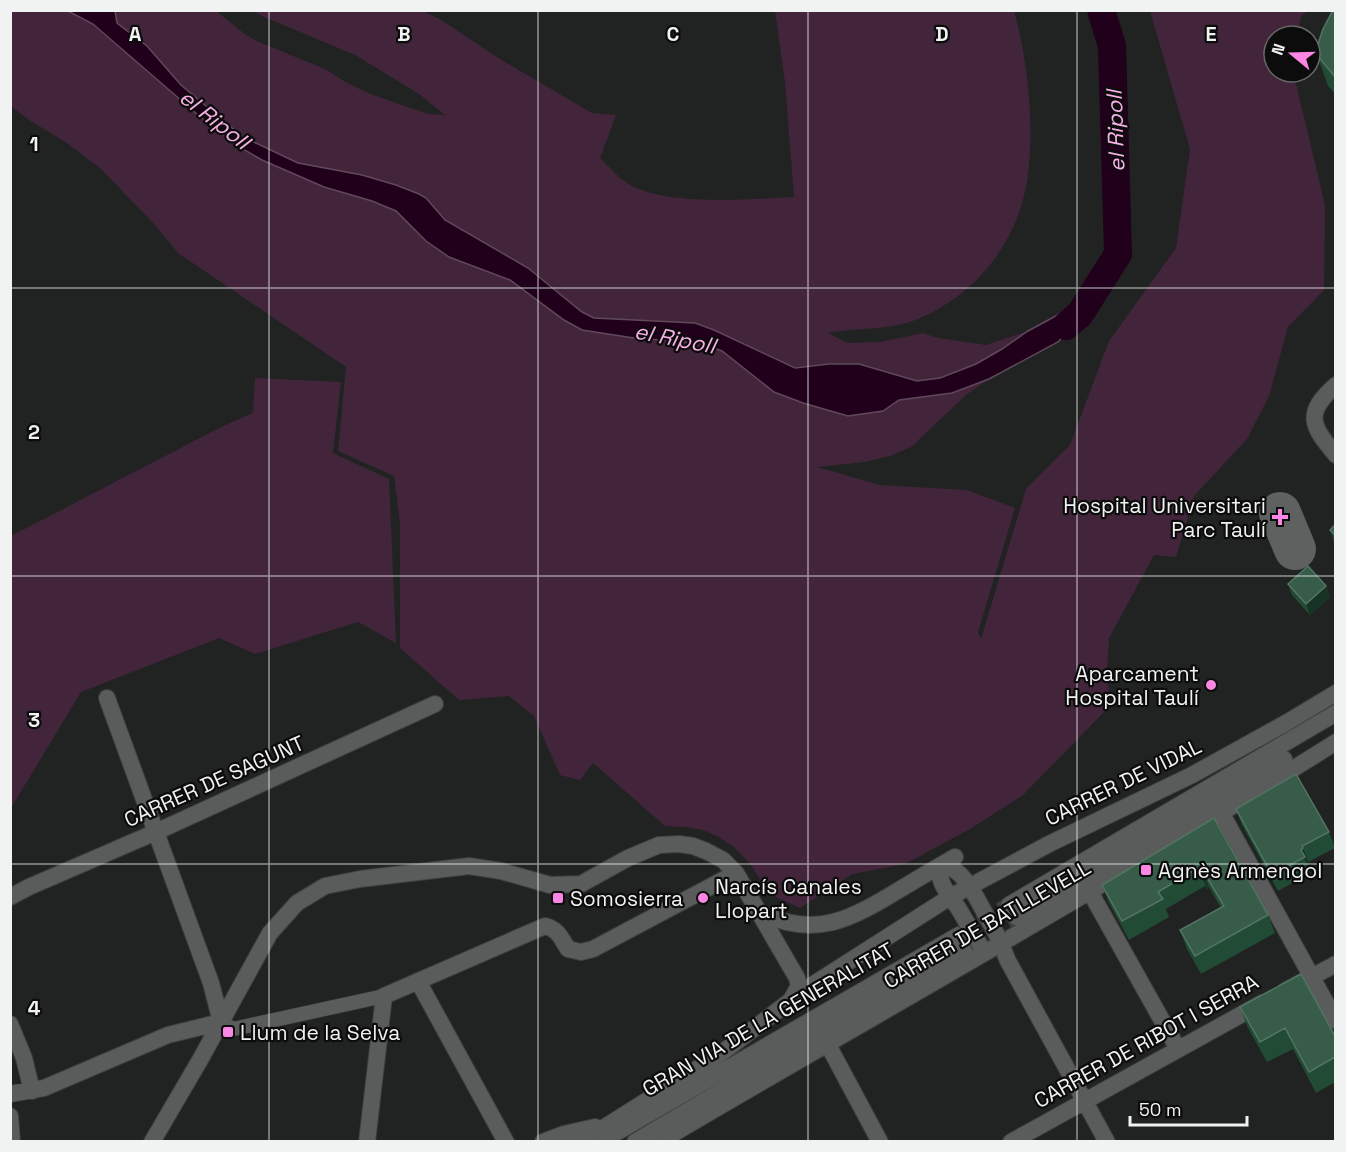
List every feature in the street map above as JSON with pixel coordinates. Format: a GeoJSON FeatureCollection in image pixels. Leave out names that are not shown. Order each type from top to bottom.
{"type":"FeatureCollection","features":[{"type":"Feature","properties":{"kind":"street"},"geometry":{"type":"LineString","coordinates":[[1335,385],[1326,394],[1314,413],[1313,424],[1335,455]]}},
{"type":"Feature","properties":{"kind":"street","name":"CARRER DE VIDAL"},"geometry":{"type":"LineString","coordinates":[[581,1142],[719,1055],[792,1000],[930,909],[953,902],[1049,844],[1192,775],[1287,723],[1335,693]]}},
{"type":"Feature","properties":{"kind":"street"},"geometry":{"type":"LineString","coordinates":[[107,698],[212,983],[221,1022]]}},
{"type":"Feature","properties":{"kind":"street","name":"CARRER DE SAGUNT"},"geometry":{"type":"LineString","coordinates":[[10,897],[435,704]]}},
{"type":"Feature","properties":{"kind":"street"},"geometry":{"type":"LineString","coordinates":[[1335,713],[1012,911],[1335,728]]}},
{"type":"Feature","properties":{"kind":"street","name":"CARRER DE BATLLEVELL"},"geometry":{"type":"LineString","coordinates":[[660,1142],[826,1043],[970,946],[1000,940],[1222,814],[1335,742]]}},
{"type":"Feature","properties":{"kind":"street"},"geometry":{"type":"LineString","coordinates":[[1222,814],[1335,1021]]}},
{"type":"Feature","properties":{"kind":"street"},"geometry":{"type":"LineString","coordinates":[[152,1142],[270,933],[297,903],[325,886],[360,879],[469,866],[501,871],[550,885],[581,884],[628,858],[658,845],[693,846],[723,860],[736,873],[798,982],[798,989],[792,1000]]}},
{"type":"Feature","properties":{"kind":"street"},"geometry":{"type":"LineString","coordinates":[[948,861],[965,877],[1000,940],[1008,962],[1107,1142]]}},
{"type":"Feature","properties":{"kind":"street"},"geometry":{"type":"LineString","coordinates":[[948,861],[939,871],[940,879],[953,902],[970,946]]}},
{"type":"Feature","properties":{"kind":"street"},"geometry":{"type":"LineString","coordinates":[[760,913],[776,921],[796,924],[817,925],[839,922],[862,913],[948,861]]}},
{"type":"Feature","properties":{"kind":"street"},"geometry":{"type":"LineString","coordinates":[[10,1094],[56,1084],[168,1035],[221,1022],[233,1029],[384,996],[545,926],[558,932],[568,949],[581,952],[592,949],[736,873]]}},
{"type":"Feature","properties":{"kind":"street"},"geometry":{"type":"LineString","coordinates":[[1089,890],[1178,1049]]}},
{"type":"Feature","properties":{"kind":"street","name":"GRAN VIA DE LA GENERALITAT"},"geometry":{"type":"LineString","coordinates":[[600,1142],[970,946]]}},
{"type":"Feature","properties":{"kind":"street","name":"GRAN VIA DE LA GENERALITAT"},"geometry":{"type":"LineString","coordinates":[[635,1142],[970,946]]}},
{"type":"Feature","properties":{"kind":"street","name":"CARRER DE RIBOT I SERRA"},"geometry":{"type":"LineString","coordinates":[[1011,1142],[1335,964]]}},
{"type":"Feature","properties":{"kind":"street"},"geometry":{"type":"LineString","coordinates":[[418,981],[506,1142]]}},
{"type":"Feature","properties":{"kind":"street"},"geometry":{"type":"LineString","coordinates":[[368,1142],[384,996]]}},
{"type":"Feature","properties":{"kind":"street"},"geometry":{"type":"LineString","coordinates":[[10,1024],[24,1058],[32,1091]]}},
{"type":"Feature","properties":{"kind":"street"},"geometry":{"type":"LineString","coordinates":[[826,1043],[880,1142]]}},
{"type":"Feature","properties":{"kind":"street"},"geometry":{"type":"LineString","coordinates":[[10,1116],[12,1142]]}},
{"type":"Feature","properties":{"kind":"street"},"geometry":{"type":"LineString","coordinates":[[543,1142],[564,1134],[611,1123]]}},
{"type":"Feature","properties":{"kind":"shaded area"},"geometry":{"type":"Polygon","coordinates":[[[10,11],[216,11],[246,35],[259,42],[325,69],[347,83],[373,95],[428,114],[445,115],[419,94],[355,55],[254,11],[423,11],[592,113],[616,115],[600,158],[627,183],[643,191],[685,199],[732,200],[794,197],[785,82],[775,11],[1014,11],[1028,87],[1030,143],[1024,196],[1017,218],[1000,251],[978,279],[964,291],[950,302],[918,319],[885,327],[828,333],[847,343],[880,342],[923,333],[938,338],[986,345],[1028,331],[989,379],[966,395],[911,447],[890,456],[865,462],[817,467],[880,485],[967,490],[1015,508],[978,632],[981,639],[1026,489],[1070,445],[1109,341],[1176,248],[1190,149],[1150,11],[1308,11],[1301,16],[1300,24],[1262,24],[1262,84],[1296,84],[1325,205],[1324,290],[1288,327],[1269,396],[1247,439],[1194,496],[1176,557],[1154,555],[1109,638],[1107,672],[1110,706],[1023,795],[970,829],[905,864],[852,874],[800,908],[776,897],[766,888],[750,864],[734,847],[703,830],[665,826],[593,763],[580,780],[560,775],[534,716],[509,696],[459,700],[400,648],[400,523],[394,476],[338,451],[346,367],[178,253],[155,225],[101,169],[67,143],[11,106],[10,11]]]}},
{"type":"Feature","properties":{"kind":"shaded area"},"geometry":{"type":"Polygon","coordinates":[[[255,378],[341,382],[333,453],[389,479],[396,643],[358,622],[255,654],[219,638],[81,692],[11,808],[11,536],[223,426],[253,413],[255,378]]]}},
{"type":"Feature","properties":{"kind":"water"},"geometry":{"type":"Polygon","coordinates":[[[68,11],[115,11],[117,23],[147,46],[181,85],[243,137],[298,163],[362,175],[419,194],[426,198],[445,220],[528,268],[582,312],[594,318],[695,323],[795,368],[829,364],[859,364],[917,381],[940,378],[976,364],[1028,331],[1078,304],[1093,292],[1079,319],[1058,342],[989,379],[952,393],[899,400],[883,411],[848,416],[774,392],[722,351],[700,343],[634,338],[582,330],[564,320],[510,280],[449,257],[426,241],[396,211],[372,201],[324,187],[262,160],[236,145],[93,24],[68,11]]]}},
{"type":"Feature","properties":{"kind":"building"},"geometry":{"type":"Polygon","coordinates":[[[1335,10],[1335,77],[1322,61],[1323,29],[1335,10]]]}},
{"type":"Feature","properties":{"kind":"building"},"geometry":{"type":"Polygon","coordinates":[[[1335,525],[1335,535],[1330,530],[1335,525]]]}},
{"type":"Feature","properties":{"kind":"building"},"geometry":{"type":"Polygon","coordinates":[[[1308,566],[1326,586],[1306,604],[1288,584],[1308,566]]]}},
{"type":"Feature","properties":{"kind":"building"},"geometry":{"type":"Polygon","coordinates":[[[1296,774],[1329,832],[1302,846],[1301,850],[1305,857],[1272,875],[1236,809],[1296,774]]]}},
{"type":"Feature","properties":{"kind":"building"},"geometry":{"type":"Polygon","coordinates":[[[1214,818],[1268,915],[1195,956],[1180,930],[1224,906],[1202,869],[1200,871],[1198,868],[1158,892],[1163,899],[1122,921],[1102,885],[1214,818]]]}},
{"type":"Feature","properties":{"kind":"building"},"geometry":{"type":"Polygon","coordinates":[[[1301,974],[1335,1036],[1335,1057],[1309,1072],[1285,1028],[1260,1042],[1240,1007],[1301,974]]]}},
{"type":"Feature","properties":{"kind":"waterway","name":"el Ripoll"},"geometry":{"type":"LineString","coordinates":[[1066,326],[1080,314],[1118,254],[1112,46],[1101,10]]}},
{"type":"Feature","properties":{"kind":"taxiway"},"geometry":{"type":"LineString","coordinates":[[1280,513],[1295,549]]}},
{"type":"Feature","properties":{"kind":"tunnel"},"geometry":{"type":"LineString","coordinates":[[959,935],[1009,905]]}},
{"type":"Feature","properties":{"kind":"tunnel"},"geometry":{"type":"LineString","coordinates":[[966,946],[1016,917]]}},
{"type":"Feature","properties":{"kind":"place","name":"Hospital Universitari Parc Taulí"},"geometry":{"type":"Point","coordinates":[1280,517]}},
{"type":"Feature","properties":{"kind":"place","name":"Aparcament Hospital Taulí"},"geometry":{"type":"Point","coordinates":[1211,685]}},
{"type":"Feature","properties":{"kind":"place","name":"Agnès Armengol"},"geometry":{"type":"Point","coordinates":[1146,870]}},
{"type":"Feature","properties":{"kind":"place","name":"Somosierra"},"geometry":{"type":"Point","coordinates":[558,898]}},
{"type":"Feature","properties":{"kind":"place","name":"Narcís Canales Llopart"},"geometry":{"type":"Point","coordinates":[703,898]}},
{"type":"Feature","properties":{"kind":"place","name":"Llum de la Selva"},"geometry":{"type":"Point","coordinates":[228,1032]}}]}
